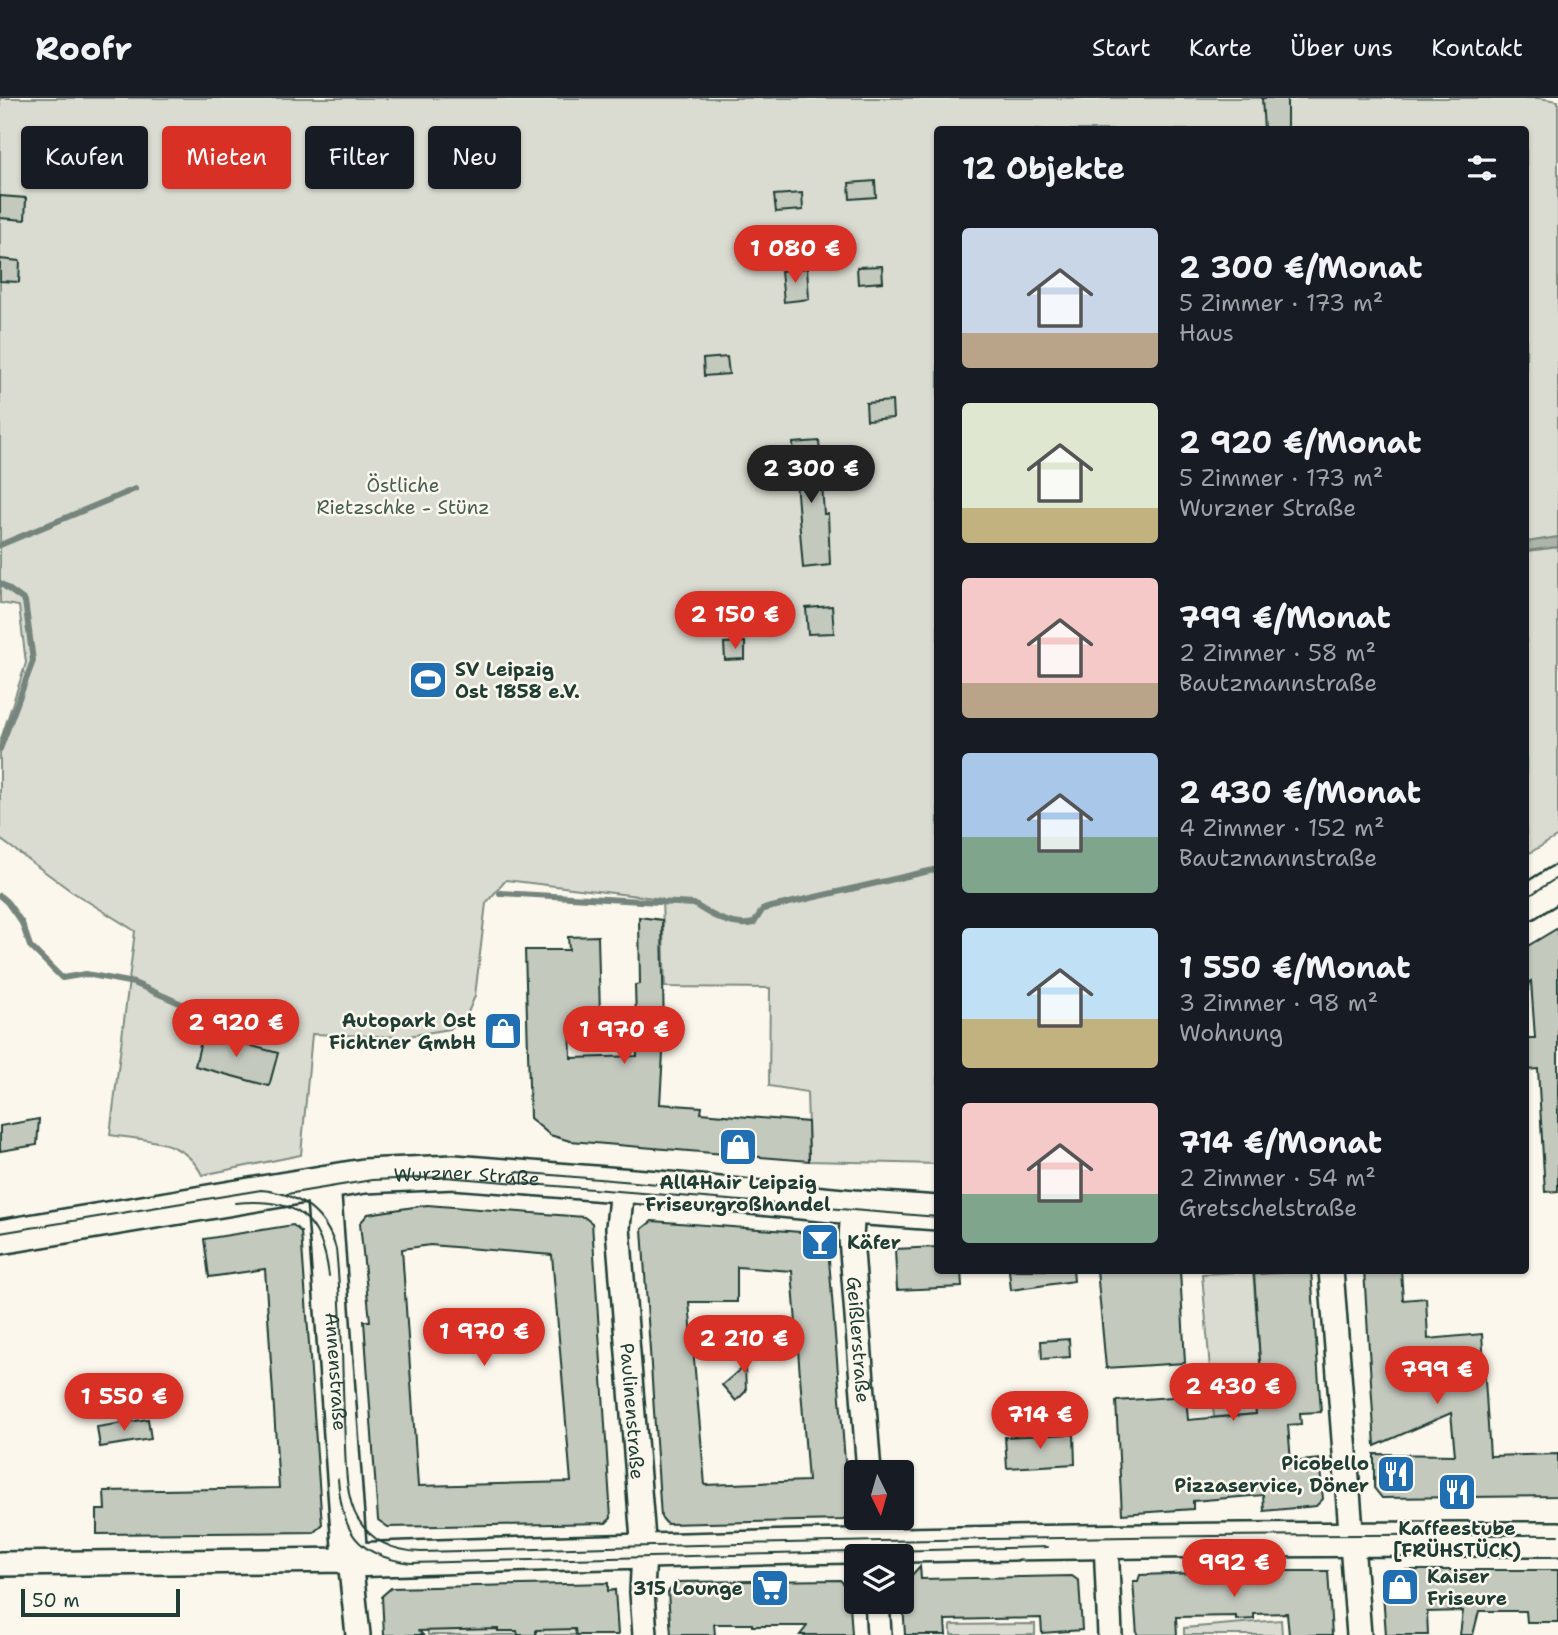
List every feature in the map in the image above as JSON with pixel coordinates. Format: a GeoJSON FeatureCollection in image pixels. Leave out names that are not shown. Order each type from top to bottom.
{"type":"FeatureCollection","features":[{"type":"Feature","properties":{"kind":"main road"},"geometry":{"type":"LineString","coordinates":[[1529,901],[1558,883]]}},
{"type":"Feature","properties":{"kind":"main road","name":"Wurzner Straße"},"geometry":{"type":"LineString","coordinates":[[0,1237],[371,1175],[454,1172],[934,1213]]}},
{"type":"Feature","properties":{"kind":"main road","name":"Annenstraße"},"geometry":{"type":"LineString","coordinates":[[324,1183],[351,1560]]}},
{"type":"Feature","properties":{"kind":"main road"},"geometry":{"type":"LineString","coordinates":[[351,1560],[644,1552],[874,1540],[1106,1542],[1352,1538],[1558,1539]]}},
{"type":"Feature","properties":{"kind":"street","name":"Paulinenstraße"},"geometry":{"type":"LineString","coordinates":[[622,1186],[618,1228],[644,1552],[642,1592],[645,1635]]}},
{"type":"Feature","properties":{"kind":"street","name":"Geißlerstraße"},"geometry":{"type":"LineString","coordinates":[[853,1207],[851,1238],[868,1460]]}},
{"type":"Feature","properties":{"kind":"street"},"geometry":{"type":"LineString","coordinates":[[1331,1274],[1359,1635]]}},
{"type":"Feature","properties":{"kind":"street"},"geometry":{"type":"LineString","coordinates":[[1106,1542],[1110,1635]]}},
{"type":"Feature","properties":{"kind":"street"},"geometry":{"type":"LineString","coordinates":[[0,1564],[351,1560],[358,1635]]}},
{"type":"Feature","properties":{"kind":"street"},"geometry":{"type":"LineString","coordinates":[[878,1614],[879,1635]]}},
{"type":"Feature","properties":{"kind":"green space","name":"Östliche Rietzschke - Stünz"},"geometry":{"type":"Polygon","coordinates":[[[0,98],[1539,98],[1558,101],[1558,836],[1529,853],[1529,126],[934,126],[934,1164],[809,1161],[807,1092],[769,1086],[770,988],[665,987],[662,899],[506,880],[486,903],[475,996],[466,1017],[449,1029],[403,1037],[312,1034],[301,1155],[202,1175],[185,1154],[175,1148],[163,1143],[110,1135],[135,931],[71,891],[0,839],[0,742],[26,663],[19,606],[0,603],[0,98]]]}},
{"type":"Feature","properties":{"kind":"green space"},"geometry":{"type":"Polygon","coordinates":[[[1202,1274],[1253,1274],[1262,1389],[1254,1390],[1256,1414],[1214,1417],[1202,1274]]]}},
{"type":"Feature","properties":{"kind":"green space"},"geometry":{"type":"Polygon","coordinates":[[[580,1617],[581,1635],[428,1635],[427,1627],[580,1617]]]}},
{"type":"Feature","properties":{"kind":"green space"},"geometry":{"type":"Polygon","coordinates":[[[1281,1620],[1282,1635],[1184,1635],[1184,1628],[1281,1620]]]}},
{"type":"Feature","properties":{"kind":"green space"},"geometry":{"type":"Polygon","coordinates":[[[1035,1624],[1035,1635],[951,1635],[951,1625],[1035,1624]]]}},
{"type":"Feature","properties":{"kind":"shaded area"},"geometry":{"type":"Polygon","coordinates":[[[1558,537],[1558,547],[1529,551],[1529,542],[1558,537]]]}},
{"type":"Feature","properties":{"kind":"building"},"geometry":{"type":"Polygon","coordinates":[[[1262,98],[1287,98],[1287,126],[1264,126],[1262,98]]]}},
{"type":"Feature","properties":{"kind":"building"},"geometry":{"type":"Polygon","coordinates":[[[875,181],[876,197],[850,199],[849,183],[875,181]]]}},
{"type":"Feature","properties":{"kind":"building"},"geometry":{"type":"Polygon","coordinates":[[[802,193],[803,210],[776,212],[774,195],[802,193]]]}},
{"type":"Feature","properties":{"kind":"building"},"geometry":{"type":"Polygon","coordinates":[[[0,196],[26,198],[25,220],[0,218],[0,196]]]}},
{"type":"Feature","properties":{"kind":"building"},"geometry":{"type":"Polygon","coordinates":[[[0,259],[20,261],[19,282],[0,281],[0,259]]]}},
{"type":"Feature","properties":{"kind":"building"},"geometry":{"type":"Polygon","coordinates":[[[882,266],[883,282],[858,284],[857,267],[882,266]]]}},
{"type":"Feature","properties":{"kind":"building"},"geometry":{"type":"Polygon","coordinates":[[[807,268],[809,299],[784,302],[781,271],[807,268]]]}},
{"type":"Feature","properties":{"kind":"building"},"geometry":{"type":"Polygon","coordinates":[[[727,357],[729,374],[704,376],[703,359],[727,357]]]}},
{"type":"Feature","properties":{"kind":"building"},"geometry":{"type":"Polygon","coordinates":[[[892,401],[893,418],[867,420],[866,403],[892,401]]]}},
{"type":"Feature","properties":{"kind":"building"},"geometry":{"type":"Polygon","coordinates":[[[819,441],[824,514],[828,514],[830,565],[803,568],[793,443],[819,441]]]}},
{"type":"Feature","properties":{"kind":"building"},"geometry":{"type":"Polygon","coordinates":[[[832,606],[834,633],[808,634],[806,608],[832,606]]]}},
{"type":"Feature","properties":{"kind":"building"},"geometry":{"type":"Polygon","coordinates":[[[745,642],[745,659],[725,660],[724,643],[745,642]]]}},
{"type":"Feature","properties":{"kind":"building"},"geometry":{"type":"Polygon","coordinates":[[[639,917],[662,920],[664,1036],[660,1104],[702,1107],[701,1113],[808,1122],[809,1161],[570,1141],[550,1135],[530,1118],[525,950],[569,950],[568,937],[598,936],[600,1015],[570,1016],[571,1058],[637,1056],[635,985],[640,984],[639,917]]]}},
{"type":"Feature","properties":{"kind":"building"},"geometry":{"type":"Polygon","coordinates":[[[1558,928],[1558,1191],[1545,1192],[1538,1069],[1529,1070],[1529,1038],[1535,1038],[1531,981],[1529,982],[1529,945],[1558,928]]]}},
{"type":"Feature","properties":{"kind":"building"},"geometry":{"type":"Polygon","coordinates":[[[203,1033],[278,1053],[269,1086],[195,1066],[203,1033]]]}},
{"type":"Feature","properties":{"kind":"building"},"geometry":{"type":"Polygon","coordinates":[[[39,1119],[37,1145],[0,1151],[0,1126],[39,1119]]]}},
{"type":"Feature","properties":{"kind":"building"},"geometry":{"type":"Polygon","coordinates":[[[427,1205],[584,1217],[592,1223],[611,1518],[606,1523],[388,1527],[378,1520],[364,1321],[370,1321],[360,1223],[368,1214],[427,1205]],[[430,1245],[402,1249],[418,1486],[571,1482],[552,1255],[430,1245]]]}},
{"type":"Feature","properties":{"kind":"building"},"geometry":{"type":"Polygon","coordinates":[[[652,1221],[827,1234],[845,1460],[844,1519],[667,1524],[661,1517],[642,1229],[652,1221]],[[737,1267],[737,1302],[689,1302],[705,1485],[808,1481],[792,1271],[737,1267]]]}},
{"type":"Feature","properties":{"kind":"building"},"geometry":{"type":"Polygon","coordinates":[[[293,1225],[301,1232],[322,1525],[314,1532],[97,1534],[97,1510],[105,1510],[104,1491],[279,1488],[265,1269],[209,1277],[204,1239],[293,1225]]]}},
{"type":"Feature","properties":{"kind":"building"},"geometry":{"type":"Polygon","coordinates":[[[934,1247],[934,1274],[961,1274],[962,1287],[897,1290],[895,1249],[934,1247]]]}},
{"type":"Feature","properties":{"kind":"building"},"geometry":{"type":"Polygon","coordinates":[[[1009,1274],[1073,1274],[1074,1281],[1011,1290],[1009,1274]]]}},
{"type":"Feature","properties":{"kind":"building"},"geometry":{"type":"Polygon","coordinates":[[[1097,1274],[1180,1274],[1185,1363],[1106,1368],[1097,1274]]]}},
{"type":"Feature","properties":{"kind":"building"},"geometry":{"type":"Polygon","coordinates":[[[1254,1274],[1311,1274],[1321,1412],[1300,1413],[1301,1424],[1288,1425],[1291,1462],[1319,1459],[1323,1499],[1316,1506],[1264,1511],[1263,1495],[1193,1501],[1193,1509],[1122,1514],[1116,1401],[1186,1396],[1188,1420],[1256,1414],[1254,1389],[1262,1389],[1254,1274]]]}},
{"type":"Feature","properties":{"kind":"building"},"geometry":{"type":"Polygon","coordinates":[[[1364,1274],[1401,1274],[1403,1300],[1426,1298],[1428,1339],[1482,1334],[1490,1456],[1558,1454],[1558,1496],[1382,1498],[1374,1488],[1374,1454],[1455,1455],[1451,1413],[1375,1446],[1364,1274]]]}},
{"type":"Feature","properties":{"kind":"building"},"geometry":{"type":"Polygon","coordinates":[[[1069,1339],[1070,1357],[1042,1359],[1041,1341],[1069,1339]]]}},
{"type":"Feature","properties":{"kind":"building"},"geometry":{"type":"Polygon","coordinates":[[[745,1365],[746,1391],[736,1401],[722,1385],[745,1365]]]}},
{"type":"Feature","properties":{"kind":"building"},"geometry":{"type":"Polygon","coordinates":[[[148,1419],[151,1439],[100,1447],[97,1427],[148,1419]]]}},
{"type":"Feature","properties":{"kind":"building"},"geometry":{"type":"Polygon","coordinates":[[[1074,1434],[1075,1464],[1007,1468],[1005,1437],[1074,1434]]]}},
{"type":"Feature","properties":{"kind":"building"},"geometry":{"type":"Polygon","coordinates":[[[920,1566],[921,1579],[1072,1576],[1079,1581],[1082,1630],[1042,1633],[1041,1618],[945,1620],[946,1635],[905,1635],[904,1614],[914,1614],[914,1573],[920,1566]]]}},
{"type":"Feature","properties":{"kind":"building"},"geometry":{"type":"Polygon","coordinates":[[[1391,1570],[1558,1570],[1558,1622],[1527,1622],[1526,1611],[1479,1611],[1473,1635],[1460,1635],[1463,1611],[1427,1612],[1428,1635],[1386,1635],[1382,1579],[1391,1570]]]}},
{"type":"Feature","properties":{"kind":"building"},"geometry":{"type":"Polygon","coordinates":[[[1328,1571],[1332,1635],[1289,1635],[1287,1613],[1254,1614],[1254,1619],[1236,1620],[1236,1616],[1176,1617],[1177,1635],[1137,1635],[1133,1581],[1138,1581],[1140,1575],[1328,1571]]]}},
{"type":"Feature","properties":{"kind":"building"},"geometry":{"type":"Polygon","coordinates":[[[840,1580],[844,1584],[844,1614],[851,1614],[852,1635],[800,1635],[807,1626],[714,1624],[715,1635],[671,1635],[668,1592],[678,1582],[840,1580]]]}},
{"type":"Feature","properties":{"kind":"building"},"geometry":{"type":"Polygon","coordinates":[[[608,1583],[608,1591],[615,1590],[618,1635],[576,1635],[575,1629],[536,1630],[536,1635],[518,1635],[517,1631],[498,1629],[419,1631],[423,1635],[384,1635],[382,1596],[391,1588],[608,1583]]]}},
{"type":"Feature","properties":{"kind":"waterway"},"geometry":{"type":"LineString","coordinates":[[0,545],[135,489]]}},
{"type":"Feature","properties":{"kind":"waterway"},"geometry":{"type":"LineString","coordinates":[[0,583],[25,601],[33,661],[0,749]]}},
{"type":"Feature","properties":{"kind":"waterway"},"geometry":{"type":"LineString","coordinates":[[500,893],[694,904],[722,920],[746,924],[754,923],[763,909],[934,870]]}},
{"type":"Feature","properties":{"kind":"waterway"},"geometry":{"type":"LineString","coordinates":[[0,896],[22,923],[30,946],[62,978],[86,974],[134,983],[184,1005]]}},
{"type":"Feature","properties":{"kind":"tram line"},"geometry":{"type":"LineString","coordinates":[[1529,896],[1558,877]]}},
{"type":"Feature","properties":{"kind":"tram line"},"geometry":{"type":"LineString","coordinates":[[516,1172],[670,1185]]}},
{"type":"Feature","properties":{"kind":"tram line"},"geometry":{"type":"LineString","coordinates":[[287,1194],[372,1180],[445,1177],[934,1217]]}},
{"type":"Feature","properties":{"kind":"tram line"},"geometry":{"type":"LineString","coordinates":[[0,1233],[261,1190],[287,1195],[309,1207],[325,1225],[336,1249],[341,1313],[345,1457],[353,1509],[364,1527],[377,1540],[402,1550],[421,1552],[1132,1537],[1558,1535]]}},
{"type":"Feature","properties":{"kind":"tram line"},"geometry":{"type":"LineString","coordinates":[[235,1203],[274,1203],[302,1214],[320,1238],[329,1276]]}},
{"type":"Feature","properties":{"kind":"tram line"},"geometry":{"type":"LineString","coordinates":[[338,1479],[343,1513],[355,1538],[377,1554],[411,1563],[1048,1547]]}},
{"type":"Feature","properties":{"kind":"place","name":"SV Leipzig Ost 1858 e.V."},"geometry":{"type":"Point","coordinates":[428,680]}},
{"type":"Feature","properties":{"kind":"place","name":"Autopark Ost Fichtner GmbH"},"geometry":{"type":"Point","coordinates":[503,1031]}},
{"type":"Feature","properties":{"kind":"place","name":"All4Hair Leipzig Friseurgroßhandel"},"geometry":{"type":"Point","coordinates":[738,1147]}},
{"type":"Feature","properties":{"kind":"place","name":"Käfer"},"geometry":{"type":"Point","coordinates":[820,1242]}},
{"type":"Feature","properties":{"kind":"place","name":"Picobello Pizzaservice, Döner"},"geometry":{"type":"Point","coordinates":[1396,1474]}},
{"type":"Feature","properties":{"kind":"place","name":"Kaffeestube [FRÜHSTÜCK)"},"geometry":{"type":"Point","coordinates":[1457,1492]}},
{"type":"Feature","properties":{"kind":"place","name":"Kaiser Friseure"},"geometry":{"type":"Point","coordinates":[1400,1587]}},
{"type":"Feature","properties":{"kind":"place","name":"315 Lounge"},"geometry":{"type":"Point","coordinates":[770,1588]}}]}
